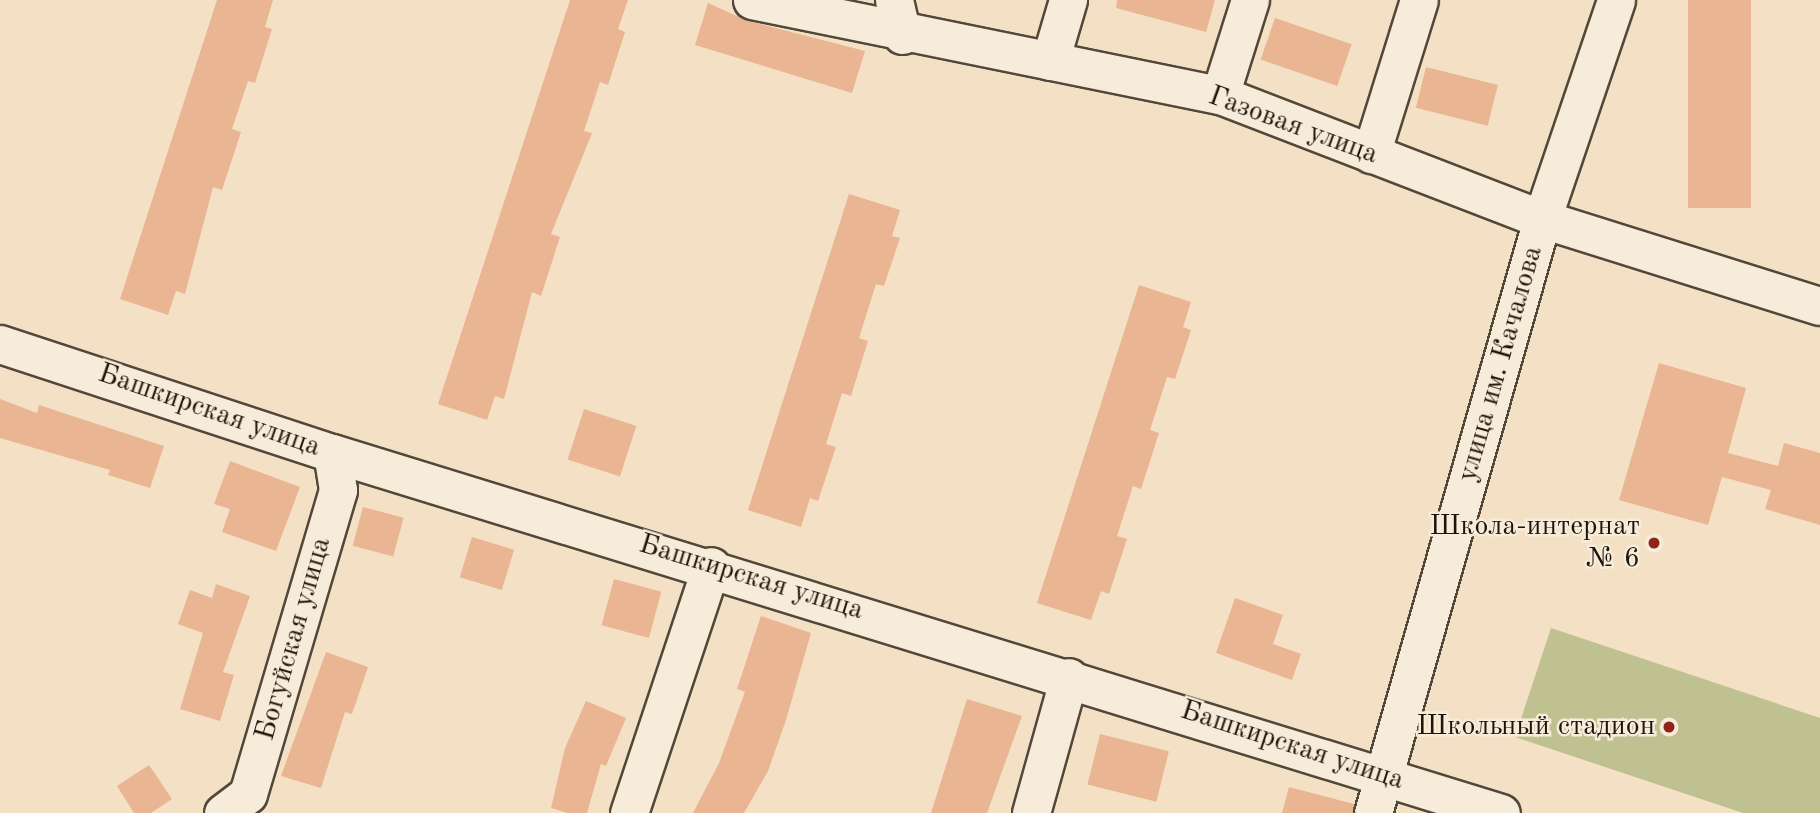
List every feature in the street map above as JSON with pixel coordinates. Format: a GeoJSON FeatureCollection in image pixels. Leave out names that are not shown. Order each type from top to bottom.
{"type":"FeatureCollection","features":[{"type":"Feature","properties":{"kind":"street","name":"Газовая улица"},"geometry":{"type":"LineString","coordinates":[[752,0],[898,17],[1050,61],[1220,95],[1542,219],[1820,306]]}},
{"type":"Feature","properties":{"kind":"street"},"geometry":{"type":"LineString","coordinates":[[1050,61],[1068,0]]}},
{"type":"Feature","properties":{"kind":"street"},"geometry":{"type":"LineString","coordinates":[[1220,95],[1250,0]]}},
{"type":"Feature","properties":{"kind":"street"},"geometry":{"type":"LineString","coordinates":[[1371,153],[1419,0]]}},
{"type":"Feature","properties":{"kind":"street","name":"улица им. Качалова"},"geometry":{"type":"LineString","coordinates":[[1373,813],[1542,219],[1616,0]]}},
{"type":"Feature","properties":{"kind":"street","name":"Башкирская улица"},"geometry":{"type":"LineString","coordinates":[[0,344],[332,453],[711,566],[1502,813]]}},
{"type":"Feature","properties":{"kind":"street","name":"Богуйская улица"},"geometry":{"type":"LineString","coordinates":[[223,813],[248,794],[338,490],[332,453]]}},
{"type":"Feature","properties":{"kind":"street"},"geometry":{"type":"LineString","coordinates":[[629,813],[711,566]]}},
{"type":"Feature","properties":{"kind":"street"},"geometry":{"type":"LineString","coordinates":[[1031,813],[1069,677]]}},
{"type":"Feature","properties":{"kind":"green space","name":"Школьный стадион"},"geometry":{"type":"Polygon","coordinates":[[[1551,628],[1820,718],[1820,813],[1743,813],[1515,737],[1551,628]]]}},
{"type":"Feature","properties":{"kind":"building"},"geometry":{"type":"Polygon","coordinates":[[[217,0],[273,0],[265,27],[272,29],[255,83],[248,81],[232,129],[241,132],[222,190],[213,187],[185,294],[176,291],[168,315],[120,299],[217,0]]]}},
{"type":"Feature","properties":{"kind":"building"},"geometry":{"type":"Polygon","coordinates":[[[570,0],[628,0],[618,29],[625,32],[608,85],[600,82],[584,131],[592,133],[551,234],[560,237],[541,296],[532,292],[504,399],[495,396],[487,420],[438,404],[570,0]]]}},
{"type":"Feature","properties":{"kind":"building"},"geometry":{"type":"Polygon","coordinates":[[[1117,0],[1215,0],[1206,32],[1116,8],[1117,0]]]}},
{"type":"Feature","properties":{"kind":"building"},"geometry":{"type":"Polygon","coordinates":[[[1688,0],[1751,0],[1751,208],[1688,208],[1688,0]]]}},
{"type":"Feature","properties":{"kind":"building"},"geometry":{"type":"Polygon","coordinates":[[[708,3],[748,21],[865,51],[852,93],[695,45],[708,3]]]}},
{"type":"Feature","properties":{"kind":"building"},"geometry":{"type":"Polygon","coordinates":[[[1275,18],[1352,44],[1337,86],[1261,60],[1275,18]]]}},
{"type":"Feature","properties":{"kind":"building"},"geometry":{"type":"Polygon","coordinates":[[[1426,67],[1498,85],[1488,126],[1416,108],[1426,67]]]}},
{"type":"Feature","properties":{"kind":"building"},"geometry":{"type":"Polygon","coordinates":[[[849,194],[900,210],[892,236],[900,238],[884,286],[876,284],[859,338],[868,341],[851,396],[842,393],[826,444],[836,447],[818,501],[810,498],[801,527],[748,510],[849,194]]]}},
{"type":"Feature","properties":{"kind":"building"},"geometry":{"type":"Polygon","coordinates":[[[1139,285],[1191,302],[1183,327],[1191,330],[1175,379],[1167,377],[1150,430],[1159,433],[1141,489],[1133,486],[1117,536],[1127,539],[1109,594],[1101,591],[1091,620],[1037,603],[1139,285]]]}},
{"type":"Feature","properties":{"kind":"building"},"geometry":{"type":"Polygon","coordinates":[[[1659,363],[1746,388],[1728,453],[1778,466],[1784,443],[1820,453],[1820,525],[1765,509],[1771,490],[1722,477],[1708,525],[1619,500],[1659,363]]]}},
{"type":"Feature","properties":{"kind":"building"},"geometry":{"type":"Polygon","coordinates":[[[0,399],[37,413],[39,405],[164,446],[150,488],[108,475],[110,470],[0,438],[0,399]]]}},
{"type":"Feature","properties":{"kind":"building"},"geometry":{"type":"Polygon","coordinates":[[[584,409],[636,426],[620,476],[568,459],[584,409]]]}},
{"type":"Feature","properties":{"kind":"building"},"geometry":{"type":"Polygon","coordinates":[[[230,461],[300,487],[276,551],[222,532],[230,509],[214,504],[230,461]]]}},
{"type":"Feature","properties":{"kind":"building"},"geometry":{"type":"Polygon","coordinates":[[[363,507],[404,518],[393,557],[353,546],[363,507]]]}},
{"type":"Feature","properties":{"kind":"building"},"geometry":{"type":"Polygon","coordinates":[[[472,537],[514,550],[502,590],[460,577],[472,537]]]}},
{"type":"Feature","properties":{"kind":"building"},"geometry":{"type":"Polygon","coordinates":[[[614,579],[661,592],[649,638],[602,625],[614,579]]]}},
{"type":"Feature","properties":{"kind":"building"},"geometry":{"type":"Polygon","coordinates":[[[216,584],[250,596],[223,672],[234,675],[220,721],[180,709],[203,633],[178,624],[190,590],[212,598],[216,584]]]}},
{"type":"Feature","properties":{"kind":"building"},"geometry":{"type":"Polygon","coordinates":[[[1235,598],[1283,615],[1273,644],[1301,654],[1292,680],[1216,653],[1235,598]]]}},
{"type":"Feature","properties":{"kind":"building"},"geometry":{"type":"Polygon","coordinates":[[[761,616],[811,633],[786,720],[768,771],[744,813],[693,813],[719,763],[745,692],[737,689],[761,616]]]}},
{"type":"Feature","properties":{"kind":"building"},"geometry":{"type":"Polygon","coordinates":[[[326,652],[368,667],[352,714],[345,712],[321,788],[281,776],[326,652]]]}},
{"type":"Feature","properties":{"kind":"building"},"geometry":{"type":"Polygon","coordinates":[[[967,699],[1022,716],[987,813],[931,813],[967,699]]]}},
{"type":"Feature","properties":{"kind":"building"},"geometry":{"type":"Polygon","coordinates":[[[586,701],[626,718],[606,766],[601,764],[587,813],[568,813],[551,808],[565,748],[586,701]]]}},
{"type":"Feature","properties":{"kind":"building"},"geometry":{"type":"Polygon","coordinates":[[[1100,734],[1169,751],[1156,802],[1087,784],[1100,734]]]}},
{"type":"Feature","properties":{"kind":"building"},"geometry":{"type":"Polygon","coordinates":[[[149,765],[172,799],[151,813],[134,813],[117,786],[149,765]]]}},
{"type":"Feature","properties":{"kind":"building"},"geometry":{"type":"Polygon","coordinates":[[[1289,787],[1354,804],[1353,813],[1282,813],[1289,787]]]}},
{"type":"Feature","properties":{"kind":"place","name":"Школа-интернат № 6"},"geometry":{"type":"Point","coordinates":[1654,543]}},
{"type":"Feature","properties":{"kind":"place","name":"Школьный стадион"},"geometry":{"type":"Point","coordinates":[1669,727]}}]}
